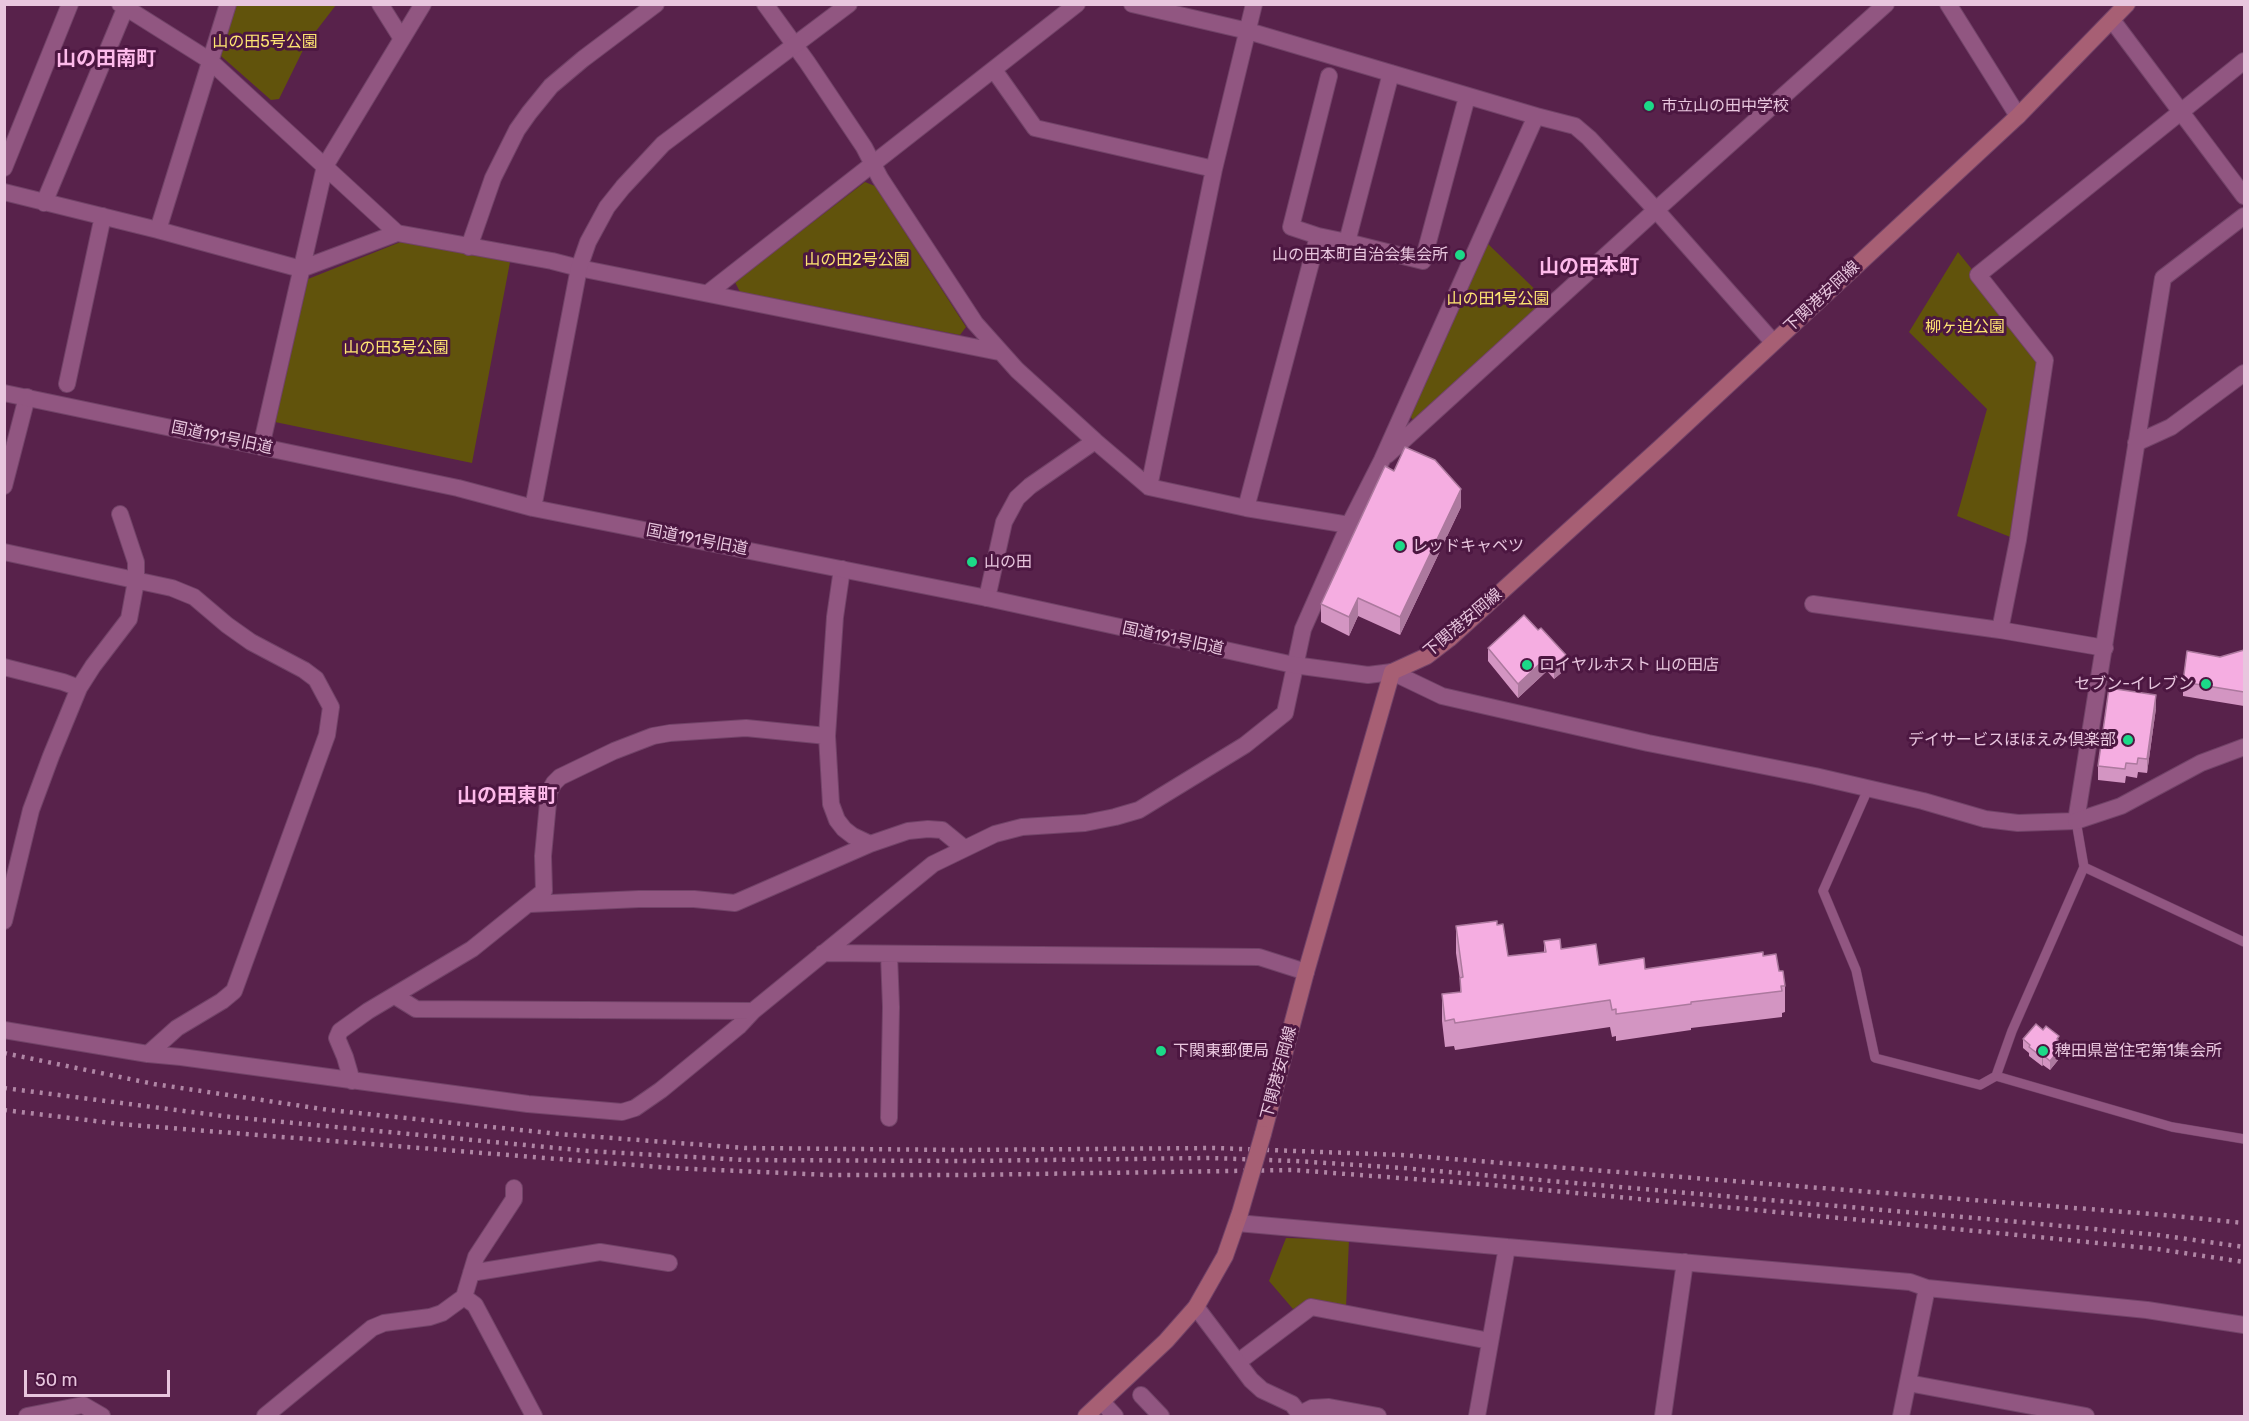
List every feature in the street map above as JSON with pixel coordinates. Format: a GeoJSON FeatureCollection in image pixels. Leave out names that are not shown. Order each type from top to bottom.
{"type":"FeatureCollection","features":[{"type":"Feature","properties":{"kind":"main road","name":"下関港安岡線"},"geometry":{"type":"LineString","coordinates":[[1086,1416],[1166,1341],[1196,1307],[1225,1256],[1239,1218],[1306,972],[1392,672],[1427,656],[1449,639],[1653,455],[2018,116],[2127,4]]}},
{"type":"Feature","properties":{"kind":"street"},"geometry":{"type":"LineString","coordinates":[[4,168],[70,4]]}},
{"type":"Feature","properties":{"kind":"street"},"geometry":{"type":"LineString","coordinates":[[158,230],[228,4]]}},
{"type":"Feature","properties":{"kind":"street"},"geometry":{"type":"LineString","coordinates":[[380,4],[402,39]]}},
{"type":"Feature","properties":{"kind":"street"},"geometry":{"type":"LineString","coordinates":[[261,447],[324,166],[423,4]]}},
{"type":"Feature","properties":{"kind":"street"},"geometry":{"type":"LineString","coordinates":[[469,247],[496,170],[517,130],[529,113],[550,87],[656,4]]}},
{"type":"Feature","properties":{"kind":"street"},"geometry":{"type":"LineString","coordinates":[[765,4],[796,45],[975,323],[999,352],[1095,441],[1149,487],[1246,508],[1349,525]]}},
{"type":"Feature","properties":{"kind":"street"},"geometry":{"type":"LineString","coordinates":[[533,508],[579,268],[588,242],[607,207],[652,154],[713,105],[849,4]]}},
{"type":"Feature","properties":{"kind":"street"},"geometry":{"type":"LineString","coordinates":[[708,293],[1077,4]]}},
{"type":"Feature","properties":{"kind":"street"},"geometry":{"type":"LineString","coordinates":[[1132,4],[1248,31],[1467,97],[1575,126],[1656,210],[1773,342]]}},
{"type":"Feature","properties":{"kind":"street"},"geometry":{"type":"LineString","coordinates":[[1149,487],[1214,169],[1254,4]]}},
{"type":"Feature","properties":{"kind":"street"},"geometry":{"type":"LineString","coordinates":[[1382,460],[1886,4]]}},
{"type":"Feature","properties":{"kind":"street"},"geometry":{"type":"LineString","coordinates":[[1948,4],[2018,116]]}},
{"type":"Feature","properties":{"kind":"street"},"geometry":{"type":"LineString","coordinates":[[44,203],[124,5],[209,60],[397,233],[552,261],[999,352]]}},
{"type":"Feature","properties":{"kind":"street"},"geometry":{"type":"LineString","coordinates":[[2112,20],[2244,196]]}},
{"type":"Feature","properties":{"kind":"street"},"geometry":{"type":"LineString","coordinates":[[2000,630],[2018,540],[2045,360],[1978,275],[2244,61]]}},
{"type":"Feature","properties":{"kind":"street"},"geometry":{"type":"LineString","coordinates":[[994,69],[1035,128],[1214,169]]}},
{"type":"Feature","properties":{"kind":"street"},"geometry":{"type":"LineString","coordinates":[[1347,242],[1391,73]]}},
{"type":"Feature","properties":{"kind":"street"},"geometry":{"type":"LineString","coordinates":[[1329,76],[1291,227],[1318,236],[1423,261],[1467,97]]}},
{"type":"Feature","properties":{"kind":"street"},"geometry":{"type":"LineString","coordinates":[[4,1030],[148,1054],[352,1081],[527,1108],[622,1112],[635,1108],[669,1083],[933,864],[1004,831],[1022,827],[1084,823],[1115,818],[1139,810],[1155,801],[1245,745],[1285,713],[1303,629],[1349,525],[1382,460],[1536,116]]}},
{"type":"Feature","properties":{"kind":"street"},"geometry":{"type":"LineString","coordinates":[[4,192],[158,230],[301,269],[397,233]]}},
{"type":"Feature","properties":{"kind":"street"},"geometry":{"type":"LineString","coordinates":[[67,384],[103,216]]}},
{"type":"Feature","properties":{"kind":"street"},"geometry":{"type":"LineString","coordinates":[[2076,820],[2163,278],[2244,216]]}},
{"type":"Feature","properties":{"kind":"street"},"geometry":{"type":"LineString","coordinates":[[1246,508],[1318,236]]}},
{"type":"Feature","properties":{"kind":"street"},"geometry":{"type":"LineString","coordinates":[[2136,443],[2171,427],[2244,373]]}},
{"type":"Feature","properties":{"kind":"street","name":"国道191号旧道"},"geometry":{"type":"LineString","coordinates":[[4,393],[458,488],[533,508],[987,598],[1294,665],[1368,675],[1392,672]]}},
{"type":"Feature","properties":{"kind":"street"},"geometry":{"type":"LineString","coordinates":[[4,486],[27,397]]}},
{"type":"Feature","properties":{"kind":"street"},"geometry":{"type":"LineString","coordinates":[[987,598],[1004,522],[1017,498],[1030,486],[1095,441]]}},
{"type":"Feature","properties":{"kind":"street"},"geometry":{"type":"LineString","coordinates":[[4,921],[31,810],[79,688],[129,619],[136,581],[136,562],[120,514]]}},
{"type":"Feature","properties":{"kind":"street"},"geometry":{"type":"LineString","coordinates":[[4,552],[172,588],[194,597],[227,625],[252,642],[310,675],[324,692],[331,707],[327,735],[234,991],[222,1001],[177,1028],[148,1054]]}},
{"type":"Feature","properties":{"kind":"street"},"geometry":{"type":"LineString","coordinates":[[842,569],[835,617],[827,736],[831,804],[837,820],[853,836],[870,844]]}},
{"type":"Feature","properties":{"kind":"street"},"geometry":{"type":"LineString","coordinates":[[1813,604],[2000,630],[2105,648]]}},
{"type":"Feature","properties":{"kind":"street"},"geometry":{"type":"LineString","coordinates":[[4,667],[79,688]]}},
{"type":"Feature","properties":{"kind":"street"},"geometry":{"type":"LineString","coordinates":[[1392,672],[1442,696],[1648,743],[1923,801],[1985,819],[2018,823],[2076,820],[2121,806],[2200,763],[2244,747]]}},
{"type":"Feature","properties":{"kind":"street"},"geometry":{"type":"LineString","coordinates":[[352,1081],[337,1038],[340,1031],[368,1011],[463,955],[544,891],[543,856],[549,792],[560,777],[614,751],[653,736],[670,733],[746,729],[827,736]]}},
{"type":"Feature","properties":{"kind":"street"},"geometry":{"type":"LineString","coordinates":[[530,904],[639,899],[694,899],[735,903],[870,844],[908,831],[942,830],[964,848]]}},
{"type":"Feature","properties":{"kind":"street"},"geometry":{"type":"LineString","coordinates":[[823,953],[1259,957],[1306,972]]}},
{"type":"Feature","properties":{"kind":"street"},"geometry":{"type":"LineString","coordinates":[[889,954],[891,1007],[889,1118]]}},
{"type":"Feature","properties":{"kind":"street"},"geometry":{"type":"LineString","coordinates":[[395,996],[416,1009],[753,1011]]}},
{"type":"Feature","properties":{"kind":"street"},"geometry":{"type":"LineString","coordinates":[[266,1416],[372,1328],[384,1323],[430,1317],[442,1313],[464,1297],[476,1257],[514,1199],[514,1188]]}},
{"type":"Feature","properties":{"kind":"street"},"geometry":{"type":"LineString","coordinates":[[1239,1218],[1507,1247],[1910,1282],[1927,1288],[2147,1310],[2244,1325]]}},
{"type":"Feature","properties":{"kind":"street"},"geometry":{"type":"LineString","coordinates":[[1477,1416],[1507,1247]]}},
{"type":"Feature","properties":{"kind":"street"},"geometry":{"type":"LineString","coordinates":[[471,1273],[600,1252],[669,1263]]}},
{"type":"Feature","properties":{"kind":"street"},"geometry":{"type":"LineString","coordinates":[[1663,1416],[1685,1262]]}},
{"type":"Feature","properties":{"kind":"street"},"geometry":{"type":"LineString","coordinates":[[1901,1416],[1927,1288]]}},
{"type":"Feature","properties":{"kind":"street"},"geometry":{"type":"LineString","coordinates":[[464,1297],[475,1305],[534,1416]]}},
{"type":"Feature","properties":{"kind":"street"},"geometry":{"type":"LineString","coordinates":[[1196,1307],[1251,1380],[1262,1390],[1292,1404],[1300,1415],[1312,1408],[1329,1407],[1378,1416]]}},
{"type":"Feature","properties":{"kind":"street"},"geometry":{"type":"LineString","coordinates":[[1238,1362],[1311,1307],[1490,1341]]}},
{"type":"Feature","properties":{"kind":"street"},"geometry":{"type":"LineString","coordinates":[[1908,1383],[2086,1416]]}},
{"type":"Feature","properties":{"kind":"street"},"geometry":{"type":"LineString","coordinates":[[1141,1395],[1161,1416]]}},
{"type":"Feature","properties":{"kind":"street"},"geometry":{"type":"LineString","coordinates":[[1102,1402],[1115,1416]]}},
{"type":"Feature","properties":{"kind":"street"},"geometry":{"type":"LineString","coordinates":[[27,1416],[83,1406],[102,1416]]}},
{"type":"Feature","properties":{"kind":"lane"},"geometry":{"type":"LineString","coordinates":[[1868,789],[1823,891],[1856,970],[1875,1058],[1980,1085],[1996,1076],[2012,1031],[2084,867],[2076,820]]}},
{"type":"Feature","properties":{"kind":"lane"},"geometry":{"type":"LineString","coordinates":[[2084,867],[2244,942]]}},
{"type":"Feature","properties":{"kind":"lane"},"geometry":{"type":"LineString","coordinates":[[1996,1076],[2172,1126],[2244,1139]]}},
{"type":"Feature","properties":{"kind":"green space","name":"山の田5号公園"},"geometry":{"type":"Polygon","coordinates":[[[236,5],[336,5],[306,44],[279,99],[271,100],[221,56],[236,5]]]}},
{"type":"Feature","properties":{"kind":"green space","name":"山の田2号公園"},"geometry":{"type":"Polygon","coordinates":[[[865,182],[875,186],[966,327],[960,335],[740,292],[735,282],[865,182]]]}},
{"type":"Feature","properties":{"kind":"green space","name":"山の田3号公園"},"geometry":{"type":"Polygon","coordinates":[[[403,241],[510,262],[472,463],[275,422],[308,279],[403,241]]]}},
{"type":"Feature","properties":{"kind":"green space","name":"山の田1号公園"},"geometry":{"type":"Polygon","coordinates":[[[1487,243],[1546,300],[1413,420],[1410,416],[1487,243]]]}},
{"type":"Feature","properties":{"kind":"green space","name":"柳ヶ迫公園"},"geometry":{"type":"Polygon","coordinates":[[[1958,252],[2045,360],[2018,540],[1957,516],[1987,409],[1909,332],[1958,252]]]}},
{"type":"Feature","properties":{"kind":"green space"},"geometry":{"type":"Polygon","coordinates":[[[1286,1238],[1349,1240],[1346,1307],[1313,1301],[1293,1309],[1269,1281],[1286,1238]]]}},
{"type":"Feature","properties":{"kind":"building","name":"レッドキャベツ"},"geometry":{"type":"Polygon","coordinates":[[[1405,447],[1435,460],[1461,489],[1400,617],[1358,598],[1349,617],[1321,604],[1385,466],[1394,471],[1405,447]]]}},
{"type":"Feature","properties":{"kind":"building","name":"ロイヤルホスト 山の田店"},"geometry":{"type":"Polygon","coordinates":[[[1524,615],[1538,630],[1541,628],[1566,655],[1554,665],[1547,657],[1518,684],[1488,648],[1524,615]]]}},
{"type":"Feature","properties":{"kind":"building"},"geometry":{"type":"Polygon","coordinates":[[[2244,650],[2244,692],[2183,682],[2187,651],[2220,657],[2244,650]]]}},
{"type":"Feature","properties":{"kind":"building","name":"デイサービスほほえみ倶楽部"},"geometry":{"type":"Polygon","coordinates":[[[2109,688],[2156,695],[2147,759],[2138,758],[2137,764],[2126,763],[2125,769],[2098,766],[2109,688]]]}},
{"type":"Feature","properties":{"kind":"building"},"geometry":{"type":"Polygon","coordinates":[[[1497,921],[1497,925],[1503,924],[1508,956],[1546,952],[1544,941],[1560,939],[1561,949],[1596,944],[1599,965],[1644,958],[1645,969],[1763,952],[1763,956],[1776,954],[1779,971],[1783,971],[1785,986],[1781,986],[1782,991],[1616,1014],[1616,1009],[1612,1010],[1610,1000],[1455,1023],[1454,1019],[1445,1021],[1442,994],[1461,992],[1460,978],[1463,977],[1456,926],[1497,921]]]}},
{"type":"Feature","properties":{"kind":"building"},"geometry":{"type":"Polygon","coordinates":[[[2036,1024],[2043,1030],[2046,1026],[2059,1036],[2057,1039],[2063,1045],[2050,1061],[2029,1047],[2030,1045],[2023,1039],[2036,1024]]]}},
{"type":"Feature","properties":{"kind":"railway"},"geometry":{"type":"LineString","coordinates":[[4,1053],[154,1084],[329,1110],[559,1134],[745,1148],[961,1150],[1215,1148],[1402,1155],[2244,1223]]}},
{"type":"Feature","properties":{"kind":"railway"},"geometry":{"type":"LineString","coordinates":[[4,1088],[231,1117],[588,1151],[744,1160],[964,1161],[1210,1158],[1296,1161],[1403,1168],[2020,1222],[2158,1235],[2244,1247]]}},
{"type":"Feature","properties":{"kind":"railway"},"geometry":{"type":"LineString","coordinates":[[4,1110],[120,1124],[671,1168],[830,1175],[1294,1170],[1492,1185],[2018,1235],[2157,1249],[2244,1262]]}},
{"type":"Feature","properties":{"kind":"place","name":"市立山の田中学校"},"geometry":{"type":"Point","coordinates":[1649,106]}},
{"type":"Feature","properties":{"kind":"place","name":"山の田本町自治会集会所"},"geometry":{"type":"Point","coordinates":[1460,255]}},
{"type":"Feature","properties":{"kind":"place","name":"レッドキャベツ"},"geometry":{"type":"Point","coordinates":[1400,546]}},
{"type":"Feature","properties":{"kind":"place","name":"山の田"},"geometry":{"type":"Point","coordinates":[972,562]}},
{"type":"Feature","properties":{"kind":"place","name":"ロイヤルホスト 山の田店"},"geometry":{"type":"Point","coordinates":[1527,665]}},
{"type":"Feature","properties":{"kind":"place","name":"セブン-イレブン"},"geometry":{"type":"Point","coordinates":[2206,684]}},
{"type":"Feature","properties":{"kind":"place","name":"デイサービスほほえみ倶楽部"},"geometry":{"type":"Point","coordinates":[2128,740]}},
{"type":"Feature","properties":{"kind":"place","name":"下関東郵便局"},"geometry":{"type":"Point","coordinates":[1161,1051]}},
{"type":"Feature","properties":{"kind":"place","name":"稗田県営住宅第1集会所"},"geometry":{"type":"Point","coordinates":[2043,1051]}},
{"type":"Feature","properties":{"kind":"district","name":"山の田南町"},"geometry":{"type":"Point","coordinates":[106,59]}},
{"type":"Feature","properties":{"kind":"district","name":"山の田本町"},"geometry":{"type":"Point","coordinates":[1589,267]}},
{"type":"Feature","properties":{"kind":"district","name":"山の田東町"},"geometry":{"type":"Point","coordinates":[507,796]}}]}
